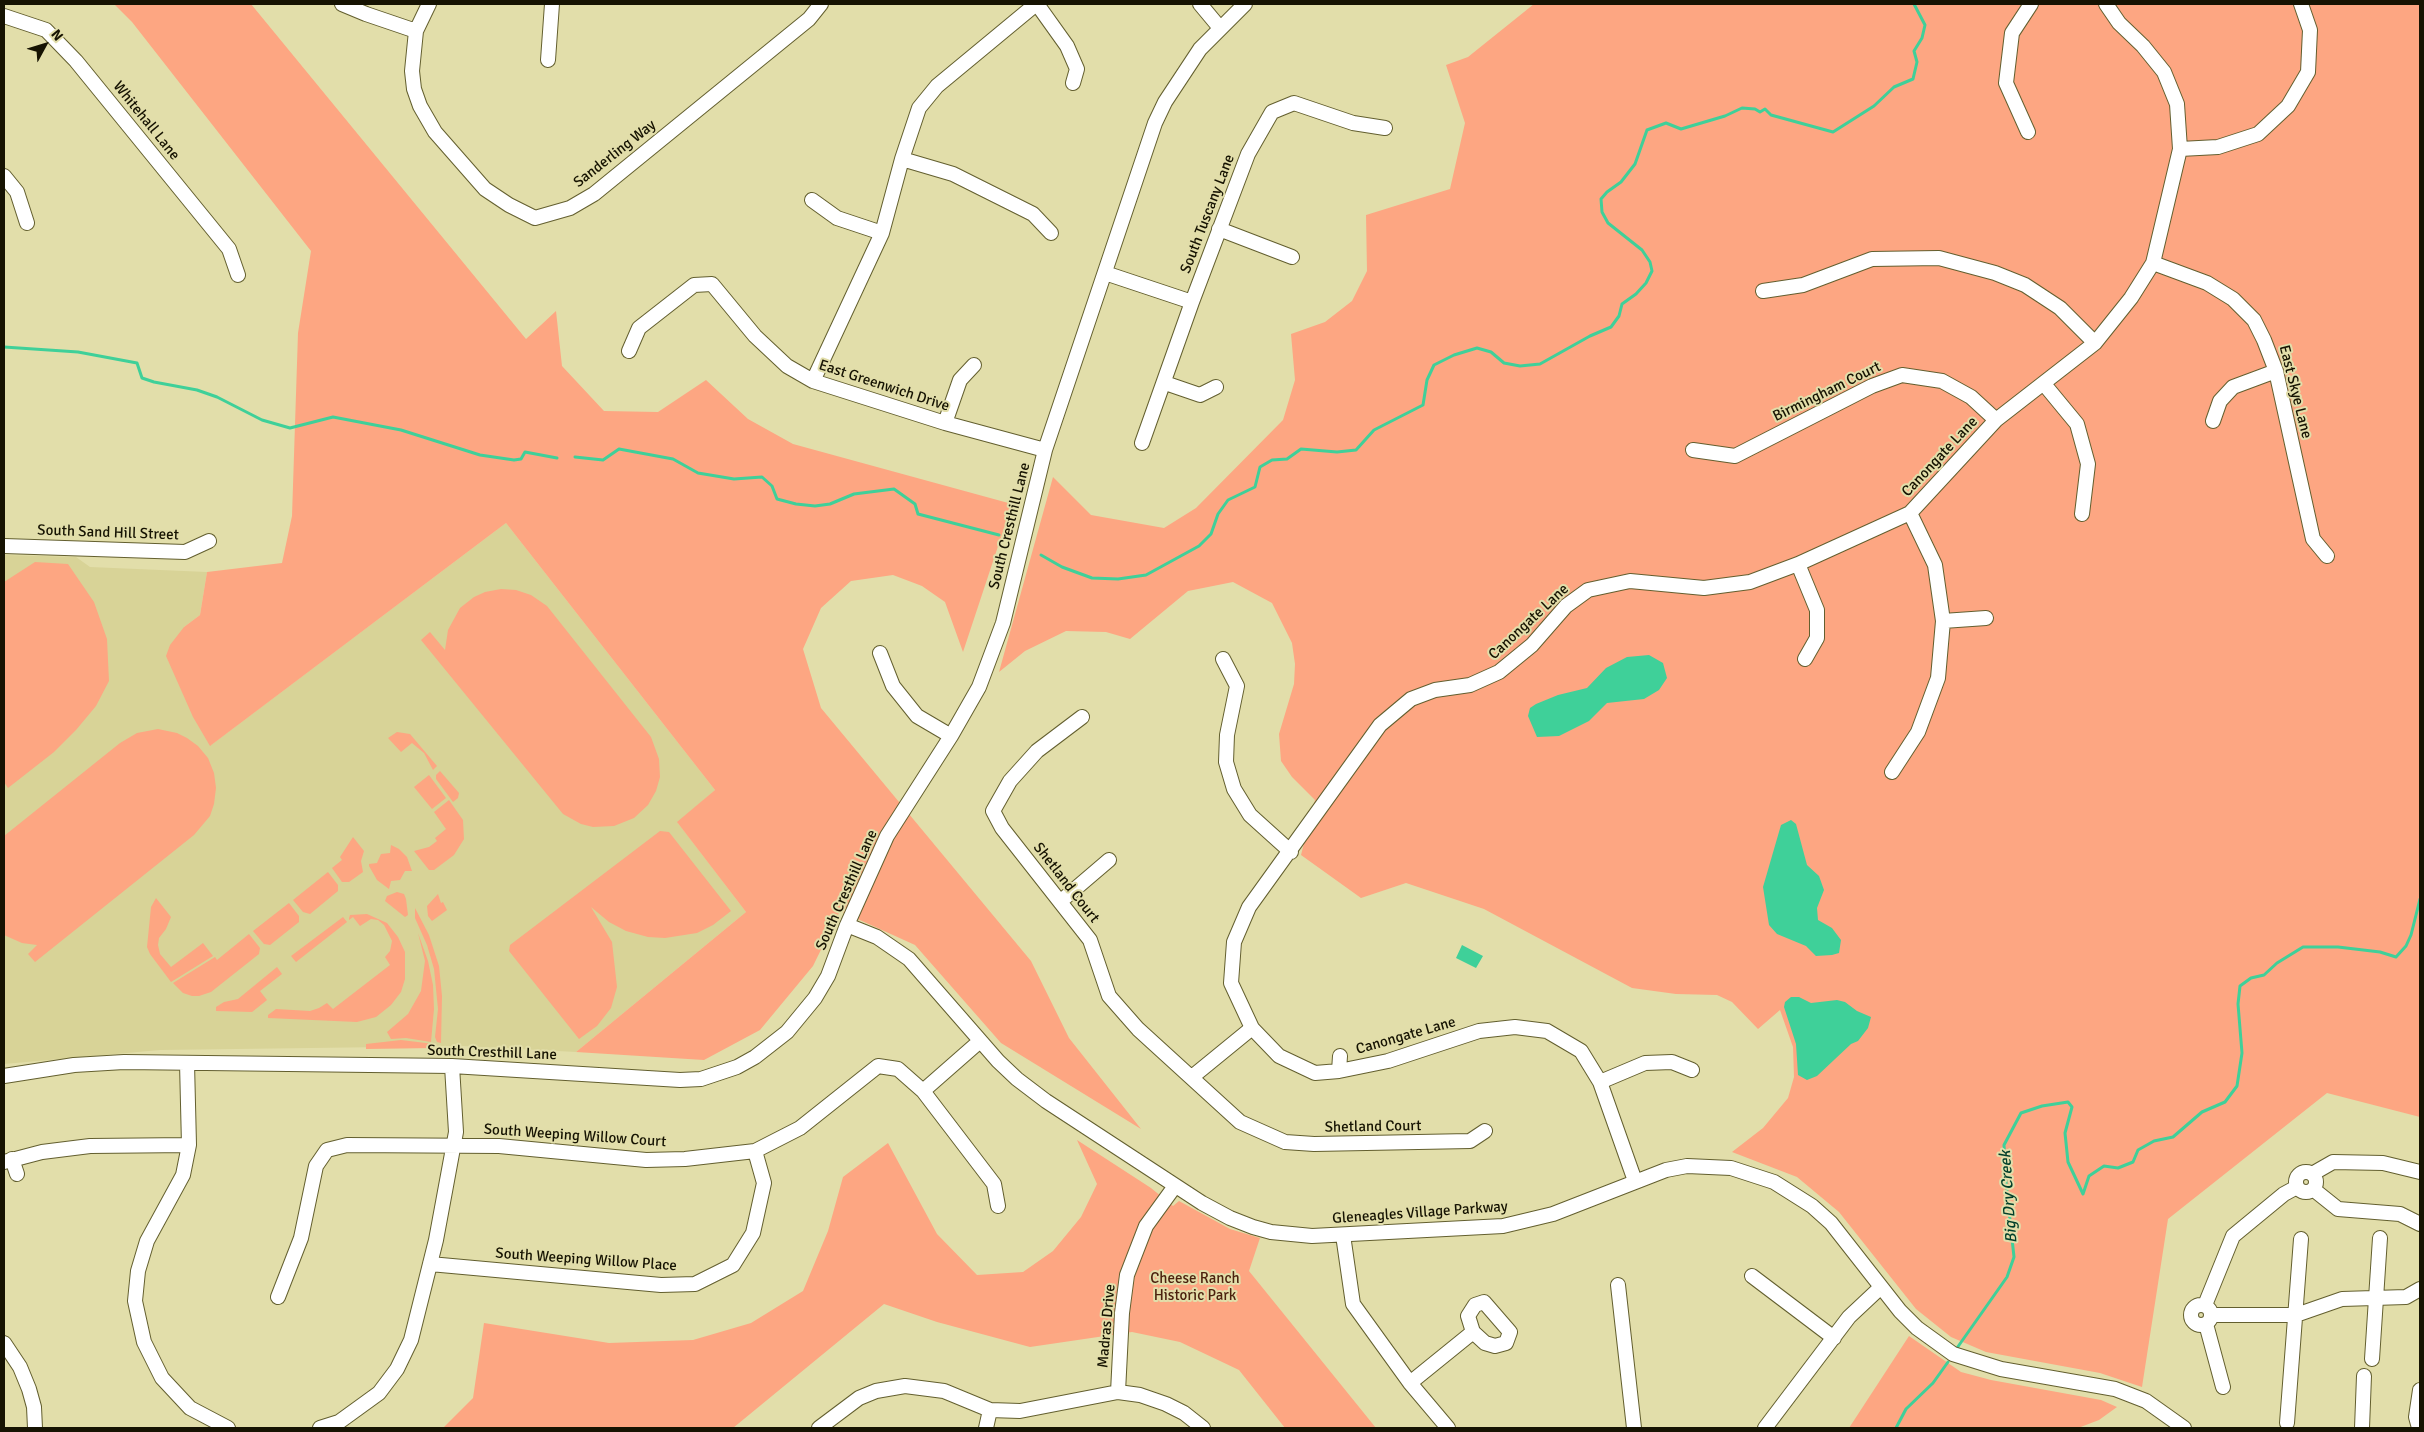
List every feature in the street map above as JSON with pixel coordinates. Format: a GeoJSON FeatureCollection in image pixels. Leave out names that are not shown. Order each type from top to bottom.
{"type":"FeatureCollection","features":[{"type":"Feature","properties":{"kind":"street"},"geometry":{"type":"LineString","coordinates":[[342,4],[416,31]]}},
{"type":"Feature","properties":{"kind":"street","name":"Sanderling Way"},"geometry":{"type":"LineString","coordinates":[[429,4],[416,31],[412,71],[414,89],[420,106],[435,132],[485,189],[508,205],[535,218],[570,208],[594,194],[809,20],[820,4]]}},
{"type":"Feature","properties":{"kind":"street"},"geometry":{"type":"LineString","coordinates":[[548,60],[552,4]]}},
{"type":"Feature","properties":{"kind":"street"},"geometry":{"type":"LineString","coordinates":[[813,381],[882,233],[918,108],[937,86],[1036,4],[1067,46],[1077,69],[1073,83]]}},
{"type":"Feature","properties":{"kind":"street"},"geometry":{"type":"LineString","coordinates":[[1200,4],[1220,28]]}},
{"type":"Feature","properties":{"kind":"street","name":"South Cresthill Lane"},"geometry":{"type":"LineString","coordinates":[[4,1076],[74,1065],[124,1062],[452,1066],[680,1080],[719,1074],[754,1057],[787,1032],[802,1016],[828,976],[847,925],[887,836],[951,736],[979,687],[995,646],[1045,450],[1155,123],[1200,49],[1245,4]]}},
{"type":"Feature","properties":{"kind":"street"},"geometry":{"type":"LineString","coordinates":[[2028,132],[2006,83],[2012,33],[2031,4]]}},
{"type":"Feature","properties":{"kind":"street","name":"Canongate Lane"},"geometry":{"type":"LineString","coordinates":[[1634,1181],[1600,1082],[1581,1051],[1547,1031],[1515,1027],[1479,1031],[1388,1062],[1339,1071],[1315,1072],[1279,1056],[1252,1028],[1232,983],[1234,942],[1249,907],[1380,725],[1411,699],[1434,690],[1470,685],[1499,672],[1532,645],[1566,606],[1588,590],[1630,581],[1704,588],[1750,582],[1798,564],[1910,513],[1996,420],[2095,342],[2132,298],[2153,263],[2180,149],[2177,104],[2164,72],[2143,46],[2120,23],[2106,4]]}},
{"type":"Feature","properties":{"kind":"street"},"geometry":{"type":"LineString","coordinates":[[2180,149],[2218,147],[2258,134],[2288,106],[2308,72],[2310,30],[2301,4]]}},
{"type":"Feature","properties":{"kind":"street","name":"Whitehall Lane"},"geometry":{"type":"LineString","coordinates":[[4,16],[46,30],[76,61],[229,249],[238,274]]}},
{"type":"Feature","properties":{"kind":"street","name":"South Tuscany Lane"},"geometry":{"type":"LineString","coordinates":[[1142,443],[1165,383],[1192,302],[1248,154],[1272,112],[1294,103],[1353,123],[1385,128]]}},
{"type":"Feature","properties":{"kind":"street"},"geometry":{"type":"LineString","coordinates":[[902,159],[961,178],[1033,214],[1052,233]]}},
{"type":"Feature","properties":{"kind":"street"},"geometry":{"type":"LineString","coordinates":[[4,176],[17,192],[27,223]]}},
{"type":"Feature","properties":{"kind":"street"},"geometry":{"type":"LineString","coordinates":[[812,200],[837,218],[882,233]]}},
{"type":"Feature","properties":{"kind":"street"},"geometry":{"type":"LineString","coordinates":[[1219,229],[1292,257]]}},
{"type":"Feature","properties":{"kind":"street"},"geometry":{"type":"LineString","coordinates":[[1762,291],[1803,285],[1872,259],[1939,258],[1995,273],[2026,285],[2060,308],[2095,342]]}},
{"type":"Feature","properties":{"kind":"street","name":"East Skye Lane"},"geometry":{"type":"LineString","coordinates":[[2153,263],[2207,284],[2233,299],[2254,320],[2276,371],[2313,540],[2327,556]]}},
{"type":"Feature","properties":{"kind":"street"},"geometry":{"type":"LineString","coordinates":[[1105,272],[1192,302]]}},
{"type":"Feature","properties":{"kind":"street","name":"East Greenwich Drive"},"geometry":{"type":"LineString","coordinates":[[629,351],[638,328],[694,285],[712,284],[755,336],[787,366],[813,381],[945,423],[1045,450]]}},
{"type":"Feature","properties":{"kind":"street"},"geometry":{"type":"LineString","coordinates":[[945,423],[960,380],[974,365]]}},
{"type":"Feature","properties":{"kind":"street"},"geometry":{"type":"LineString","coordinates":[[2213,421],[2220,401],[2233,387],[2276,371]]}},
{"type":"Feature","properties":{"kind":"street","name":"Birmingham Court"},"geometry":{"type":"LineString","coordinates":[[1693,450],[1735,456],[1872,386],[1902,375],[1942,380],[1971,397],[1996,420]]}},
{"type":"Feature","properties":{"kind":"street"},"geometry":{"type":"LineString","coordinates":[[1165,383],[1200,395],[1216,387]]}},
{"type":"Feature","properties":{"kind":"street"},"geometry":{"type":"LineString","coordinates":[[2044,384],[2077,424],[2088,464],[2082,514]]}},
{"type":"Feature","properties":{"kind":"street"},"geometry":{"type":"LineString","coordinates":[[1892,772],[1918,732],[1938,678],[1943,621],[1935,565],[1910,513]]}},
{"type":"Feature","properties":{"kind":"street","name":"South Sand Hill Street"},"geometry":{"type":"LineString","coordinates":[[4,546],[185,552],[209,541]]}},
{"type":"Feature","properties":{"kind":"street"},"geometry":{"type":"LineString","coordinates":[[1798,564],[1817,610],[1817,638],[1805,658]]}},
{"type":"Feature","properties":{"kind":"street"},"geometry":{"type":"LineString","coordinates":[[1943,621],[1986,618]]}},
{"type":"Feature","properties":{"kind":"street"},"geometry":{"type":"LineString","coordinates":[[880,653],[892,686],[918,716],[951,736]]}},
{"type":"Feature","properties":{"kind":"street"},"geometry":{"type":"LineString","coordinates":[[1224,659],[1237,686],[1226,734],[1226,762],[1234,789],[1250,815],[1290,852]]}},
{"type":"Feature","properties":{"kind":"street","name":"Shetland Court"},"geometry":{"type":"LineString","coordinates":[[1082,716],[1037,751],[1010,781],[993,811],[1002,828],[1090,940],[1109,996],[1138,1029],[1240,1122],[1286,1142],[1314,1144],[1470,1141],[1485,1131]]}},
{"type":"Feature","properties":{"kind":"street"},"geometry":{"type":"LineString","coordinates":[[1061,901],[1109,860]]}},
{"type":"Feature","properties":{"kind":"street","name":"Gleneagles Village Parkway"},"geometry":{"type":"LineString","coordinates":[[847,925],[877,937],[910,959],[980,1041],[1017,1079],[1039,1096],[1175,1186],[1230,1218],[1271,1232],[1312,1236],[1503,1226],[1553,1214],[1666,1170],[1707,1166],[1730,1168],[1774,1182],[1812,1206],[1831,1223],[1881,1287],[1917,1328],[1952,1354],[2001,1369],[2115,1389],[2146,1401],[2178,1426]]}},
{"type":"Feature","properties":{"kind":"street"},"geometry":{"type":"LineString","coordinates":[[1192,1077],[1252,1028]]}},
{"type":"Feature","properties":{"kind":"street"},"geometry":{"type":"LineString","coordinates":[[923,1091],[980,1041]]}},
{"type":"Feature","properties":{"kind":"street"},"geometry":{"type":"LineString","coordinates":[[1339,1071],[1340,1056]]}},
{"type":"Feature","properties":{"kind":"street"},"geometry":{"type":"LineString","coordinates":[[1600,1082],[1646,1063],[1672,1062],[1692,1070]]}},
{"type":"Feature","properties":{"kind":"street"},"geometry":{"type":"LineString","coordinates":[[187,1063],[189,1145],[183,1176],[147,1241],[138,1272],[135,1301],[144,1342],[162,1378],[190,1408],[228,1428]]}},
{"type":"Feature","properties":{"kind":"street"},"geometry":{"type":"LineString","coordinates":[[320,1428],[340,1422],[379,1393],[397,1369],[411,1340],[448,1182],[456,1132],[452,1066]]}},
{"type":"Feature","properties":{"kind":"street","name":"South Weeping Willow Court"},"geometry":{"type":"LineString","coordinates":[[278,1297],[300,1238],[316,1166],[326,1150],[347,1145],[500,1146],[646,1160],[686,1159],[755,1151],[800,1128],[878,1066],[898,1070],[923,1091],[994,1184],[998,1206]]}},
{"type":"Feature","properties":{"kind":"street"},"geometry":{"type":"LineString","coordinates":[[17,1174],[8,1161],[42,1152],[90,1146],[189,1145]]}},
{"type":"Feature","properties":{"kind":"street","name":"South Weeping Willow Place"},"geometry":{"type":"LineString","coordinates":[[430,1264],[661,1284],[695,1284],[733,1265],[753,1233],[764,1183],[755,1151]]}},
{"type":"Feature","properties":{"kind":"street"},"geometry":{"type":"LineString","coordinates":[[2312,1174],[2333,1162],[2383,1163],[2420,1172]]}},
{"type":"Feature","properties":{"kind":"street"},"geometry":{"type":"LineString","coordinates":[[2305,1171],[2312,1174],[2316,1181],[2313,1189],[2305,1192],[2297,1187],[2296,1179],[2305,1171]]}},
{"type":"Feature","properties":{"kind":"street","name":"Madras Drive"},"geometry":{"type":"LineString","coordinates":[[1118,1392],[1122,1313],[1127,1275],[1146,1226],[1175,1186]]}},
{"type":"Feature","properties":{"kind":"street"},"geometry":{"type":"LineString","coordinates":[[2223,1387],[2207,1315],[2233,1236],[2284,1194],[2297,1187]]}},
{"type":"Feature","properties":{"kind":"street"},"geometry":{"type":"LineString","coordinates":[[2313,1189],[2338,1209],[2400,1214],[2420,1224]]}},
{"type":"Feature","properties":{"kind":"street"},"geometry":{"type":"LineString","coordinates":[[1343,1235],[1353,1304],[1410,1383],[1448,1428]]}},
{"type":"Feature","properties":{"kind":"street"},"geometry":{"type":"LineString","coordinates":[[2372,1359],[2380,1238]]}},
{"type":"Feature","properties":{"kind":"street"},"geometry":{"type":"LineString","coordinates":[[2287,1426],[2301,1239]]}},
{"type":"Feature","properties":{"kind":"street"},"geometry":{"type":"LineString","coordinates":[[1752,1276],[1834,1338]]}},
{"type":"Feature","properties":{"kind":"street"},"geometry":{"type":"LineString","coordinates":[[1618,1285],[1634,1428]]}},
{"type":"Feature","properties":{"kind":"street"},"geometry":{"type":"LineString","coordinates":[[1765,1428],[1850,1317],[1881,1287]]}},
{"type":"Feature","properties":{"kind":"street"},"geometry":{"type":"LineString","coordinates":[[2207,1315],[2296,1315],[2342,1299],[2406,1296],[2420,1290]]}},
{"type":"Feature","properties":{"kind":"street"},"geometry":{"type":"LineString","coordinates":[[1410,1383],[1472,1332]]}},
{"type":"Feature","properties":{"kind":"street"},"geometry":{"type":"LineString","coordinates":[[4,1343],[20,1367],[29,1389],[34,1407],[35,1428]]}},
{"type":"Feature","properties":{"kind":"street"},"geometry":{"type":"LineString","coordinates":[[2362,1428],[2364,1376]]}},
{"type":"Feature","properties":{"kind":"street"},"geometry":{"type":"LineString","coordinates":[[819,1428],[859,1398],[876,1391],[905,1386],[944,1391],[990,1410],[1020,1411],[1118,1392],[1166,1404],[1184,1413],[1203,1428]]}},
{"type":"Feature","properties":{"kind":"street"},"geometry":{"type":"LineString","coordinates":[[2419,1428],[2416,1417],[2420,1390]]}},
{"type":"Feature","properties":{"kind":"street"},"geometry":{"type":"LineString","coordinates":[[986,1428],[990,1410]]}},
{"type":"Feature","properties":{"kind":"shaded area"},"geometry":{"type":"Polygon","coordinates":[[[506,523],[715,790],[678,823],[746,912],[576,1052],[463,1046],[160,1050],[4,1064],[4,555],[76,557],[90,567],[207,572],[200,615],[184,627],[211,745],[506,523]]]}},
{"type":"Feature","properties":{"kind":"shaded area"},"geometry":{"type":"Polygon","coordinates":[[[1649,655],[1663,663],[1667,678],[1659,690],[1644,699],[1607,703],[1589,721],[1559,736],[1537,737],[1528,716],[1530,708],[1558,695],[1587,688],[1606,668],[1627,657],[1649,655]]]}},
{"type":"Feature","properties":{"kind":"shaded area"},"geometry":{"type":"Polygon","coordinates":[[[1791,820],[1796,824],[1807,865],[1819,876],[1824,890],[1817,908],[1818,920],[1832,928],[1841,940],[1839,953],[1816,956],[1806,946],[1777,934],[1769,925],[1763,887],[1781,825],[1791,820]]]}},
{"type":"Feature","properties":{"kind":"shaded area"},"geometry":{"type":"Polygon","coordinates":[[[1462,945],[1483,956],[1476,968],[1456,958],[1462,945]]]}},
{"type":"Feature","properties":{"kind":"shaded area"},"geometry":{"type":"Polygon","coordinates":[[[1791,997],[1799,997],[1811,1003],[1837,1000],[1845,1002],[1857,1011],[1871,1017],[1868,1028],[1858,1041],[1851,1044],[1817,1076],[1807,1080],[1798,1075],[1796,1044],[1784,1007],[1785,1002],[1791,997]]]}},
{"type":"Feature","properties":{"kind":"green space"},"geometry":{"type":"Polygon","coordinates":[[[114,4],[251,4],[526,339],[556,311],[562,366],[604,411],[658,412],[706,380],[748,419],[793,444],[1012,504],[963,652],[945,602],[922,586],[893,575],[851,581],[821,608],[803,649],[821,708],[1031,961],[1069,1038],[1141,1129],[1001,1043],[915,945],[840,911],[813,966],[760,1030],[704,1060],[576,1052],[746,912],[677,822],[715,790],[506,523],[210,746],[193,717],[166,656],[170,645],[184,627],[200,615],[207,572],[282,563],[292,516],[298,333],[311,251],[132,22],[114,4]]]}},
{"type":"Feature","properties":{"kind":"green space"},"geometry":{"type":"Polygon","coordinates":[[[1534,4],[2420,4],[2420,1117],[2327,1093],[2168,1219],[2142,1387],[2100,1373],[1986,1352],[1951,1337],[1916,1309],[1839,1212],[1797,1177],[1732,1152],[1763,1128],[1788,1098],[1794,1077],[1793,1047],[1780,1010],[1758,1029],[1732,1002],[1717,995],[1676,994],[1632,988],[1484,909],[1406,883],[1361,898],[1301,855],[1315,800],[1292,777],[1281,761],[1279,734],[1294,684],[1295,664],[1292,643],[1272,603],[1233,582],[1188,591],[1130,639],[1106,632],[1066,631],[1025,651],[999,672],[1053,477],[1091,515],[1164,528],[1196,508],[1283,420],[1295,380],[1291,334],[1325,322],[1352,301],[1367,271],[1366,215],[1450,189],[1465,123],[1446,65],[1468,57],[1534,4]]]}},
{"type":"Feature","properties":{"kind":"green space"},"geometry":{"type":"Polygon","coordinates":[[[35,562],[68,564],[94,602],[107,639],[109,681],[96,706],[76,730],[54,752],[8,788],[4,782],[4,582],[35,562]]]}},
{"type":"Feature","properties":{"kind":"green space"},"geometry":{"type":"Polygon","coordinates":[[[501,589],[516,590],[531,595],[547,606],[651,737],[659,759],[660,777],[656,791],[648,805],[634,818],[614,826],[593,827],[581,824],[563,814],[421,640],[430,632],[445,650],[448,630],[460,608],[474,597],[485,592],[501,589]]]}},
{"type":"Feature","properties":{"kind":"green space"},"geometry":{"type":"Polygon","coordinates":[[[158,729],[177,733],[187,738],[198,746],[208,758],[214,773],[216,788],[210,816],[194,835],[35,962],[28,954],[37,945],[22,943],[4,935],[4,836],[120,743],[137,733],[158,729]]]}},
{"type":"Feature","properties":{"kind":"green space"},"geometry":{"type":"Polygon","coordinates":[[[397,732],[410,734],[437,766],[433,770],[424,753],[412,743],[401,752],[388,738],[397,732]]]}},
{"type":"Feature","properties":{"kind":"green space"},"geometry":{"type":"Polygon","coordinates":[[[440,771],[459,793],[458,798],[453,802],[436,779],[436,775],[440,771]]]}},
{"type":"Feature","properties":{"kind":"green space"},"geometry":{"type":"Polygon","coordinates":[[[429,775],[446,798],[432,809],[414,787],[429,775]]]}},
{"type":"Feature","properties":{"kind":"green space"},"geometry":{"type":"Polygon","coordinates":[[[449,800],[463,820],[464,839],[454,855],[434,870],[429,870],[414,851],[429,847],[437,841],[435,838],[446,829],[434,812],[449,800]]]}},
{"type":"Feature","properties":{"kind":"green space"},"geometry":{"type":"Polygon","coordinates":[[[660,831],[669,832],[731,911],[713,925],[697,933],[665,938],[648,937],[626,931],[609,922],[591,907],[612,942],[617,987],[611,1008],[597,1026],[579,1039],[509,951],[510,945],[660,831]]]}},
{"type":"Feature","properties":{"kind":"green space"},"geometry":{"type":"Polygon","coordinates":[[[353,837],[364,851],[361,861],[363,872],[349,882],[342,882],[332,868],[342,860],[340,857],[353,837]]]}},
{"type":"Feature","properties":{"kind":"green space"},"geometry":{"type":"Polygon","coordinates":[[[391,845],[399,849],[407,857],[412,871],[405,871],[400,880],[391,881],[389,889],[377,880],[369,864],[377,863],[381,854],[390,853],[391,845]]]}},
{"type":"Feature","properties":{"kind":"green space"},"geometry":{"type":"Polygon","coordinates":[[[328,872],[338,885],[338,891],[310,914],[303,912],[293,900],[328,872]]]}},
{"type":"Feature","properties":{"kind":"green space"},"geometry":{"type":"Polygon","coordinates":[[[397,892],[404,894],[406,899],[408,915],[405,917],[385,901],[387,896],[397,892]]]}},
{"type":"Feature","properties":{"kind":"green space"},"geometry":{"type":"Polygon","coordinates":[[[438,894],[441,903],[443,902],[447,910],[432,921],[428,916],[427,906],[438,894]]]}},
{"type":"Feature","properties":{"kind":"green space"},"geometry":{"type":"Polygon","coordinates":[[[156,898],[171,917],[166,929],[159,938],[158,945],[160,954],[171,967],[203,943],[213,956],[171,982],[147,947],[151,907],[156,898]]]}},
{"type":"Feature","properties":{"kind":"green space"},"geometry":{"type":"Polygon","coordinates":[[[289,903],[299,916],[299,922],[270,945],[264,944],[253,931],[289,903]]]}},
{"type":"Feature","properties":{"kind":"green space"},"geometry":{"type":"Polygon","coordinates":[[[415,908],[429,935],[439,966],[442,996],[441,1043],[437,1042],[435,1037],[438,1009],[434,969],[427,945],[415,918],[415,908]]]}},
{"type":"Feature","properties":{"kind":"green space"},"geometry":{"type":"Polygon","coordinates":[[[367,914],[387,923],[398,937],[405,952],[405,979],[401,992],[391,1005],[376,1017],[357,1022],[268,1018],[268,1015],[276,1009],[310,1011],[327,1003],[333,1009],[390,965],[385,957],[390,951],[392,941],[384,925],[378,920],[371,919],[360,926],[353,917],[349,920],[350,915],[367,914]]]}},
{"type":"Feature","properties":{"kind":"green space"},"geometry":{"type":"Polygon","coordinates":[[[343,917],[347,922],[296,962],[291,956],[343,917]]]}},
{"type":"Feature","properties":{"kind":"green space"},"geometry":{"type":"Polygon","coordinates":[[[418,933],[428,961],[433,985],[434,1009],[431,1042],[406,1038],[391,1039],[387,1032],[408,1014],[421,991],[425,961],[418,933]]]}},
{"type":"Feature","properties":{"kind":"green space"},"geometry":{"type":"Polygon","coordinates":[[[249,934],[260,948],[259,954],[211,992],[192,996],[183,993],[173,983],[215,957],[217,960],[249,934]]]}},
{"type":"Feature","properties":{"kind":"green space"},"geometry":{"type":"Polygon","coordinates":[[[277,967],[282,974],[260,991],[267,1000],[252,1012],[216,1011],[216,1007],[224,1002],[238,999],[277,967]]]}},
{"type":"Feature","properties":{"kind":"green space"},"geometry":{"type":"Polygon","coordinates":[[[401,1040],[434,1044],[435,1048],[366,1049],[366,1044],[401,1040]]]}},
{"type":"Feature","properties":{"kind":"green space","name":"Cheese Ranch Historic Park"},"geometry":{"type":"Polygon","coordinates":[[[1077,1140],[1151,1188],[1173,1206],[1179,1201],[1230,1229],[1260,1238],[1249,1271],[1376,1428],[1285,1428],[1239,1370],[1180,1342],[1132,1332],[1030,1347],[937,1322],[884,1304],[733,1428],[443,1428],[473,1398],[484,1323],[609,1343],[693,1340],[751,1323],[803,1291],[828,1231],[843,1177],[888,1143],[937,1234],[977,1275],[1023,1272],[1053,1251],[1081,1217],[1097,1184],[1077,1140]]]}},
{"type":"Feature","properties":{"kind":"green space"},"geometry":{"type":"Polygon","coordinates":[[[1909,1336],[1961,1372],[1991,1380],[2101,1400],[2117,1407],[2099,1420],[2078,1428],[1849,1428],[1909,1336]]]}},
{"type":"Feature","properties":{"kind":"waterway"},"geometry":{"type":"LineString","coordinates":[[1041,555],[1062,567],[1092,578],[1118,579],[1146,575],[1199,546],[1211,534],[1218,514],[1228,500],[1255,487],[1260,467],[1272,460],[1287,459],[1301,449],[1337,452],[1356,450],[1374,430],[1423,405],[1427,380],[1434,365],[1454,355],[1477,348],[1491,352],[1504,363],[1520,366],[1540,364],[1590,336],[1611,327],[1619,316],[1622,304],[1636,294],[1646,283],[1652,271],[1650,262],[1642,250],[1608,223],[1602,212],[1601,199],[1621,182],[1635,164],[1647,130],[1666,123],[1681,129],[1725,116],[1742,108],[1755,109],[1760,112],[1765,109],[1771,115],[1833,132],[1874,106],[1894,87],[1913,79],[1917,62],[1914,51],[1922,38],[1925,25],[1914,4]]}},
{"type":"Feature","properties":{"kind":"waterway"},"geometry":{"type":"LineString","coordinates":[[4,347],[78,352],[137,363],[142,378],[197,390],[217,397],[262,420],[290,428],[333,417],[401,430],[480,455],[514,460],[521,459],[525,452],[557,458]]}},
{"type":"Feature","properties":{"kind":"waterway"},"geometry":{"type":"LineString","coordinates":[[575,457],[603,460],[619,449],[673,459],[698,473],[734,479],[762,477],[772,486],[777,499],[815,506],[830,504],[854,494],[894,489],[915,504],[918,514],[999,535]]}},
{"type":"Feature","properties":{"kind":"waterway","name":"Big Dry Creek"},"geometry":{"type":"LineString","coordinates":[[1957,1348],[2007,1277],[2014,1257],[2004,1145],[2021,1113],[2042,1106],[2068,1102],[2072,1107],[2065,1133],[2068,1162],[2083,1194],[2089,1176],[2104,1166],[2118,1168],[2133,1162],[2138,1150],[2154,1141],[2173,1137],[2202,1112],[2225,1102],[2237,1086],[2242,1053],[2238,1004],[2240,986],[2251,978],[2264,975],[2277,963],[2303,947],[2338,947],[2380,952],[2396,957],[2406,946],[2411,935],[2420,899]]}},
{"type":"Feature","properties":{"kind":"waterway","name":"Big Dry Creek"},"geometry":{"type":"LineString","coordinates":[[1896,1428],[1906,1409],[1933,1383],[1948,1362]]}}]}
